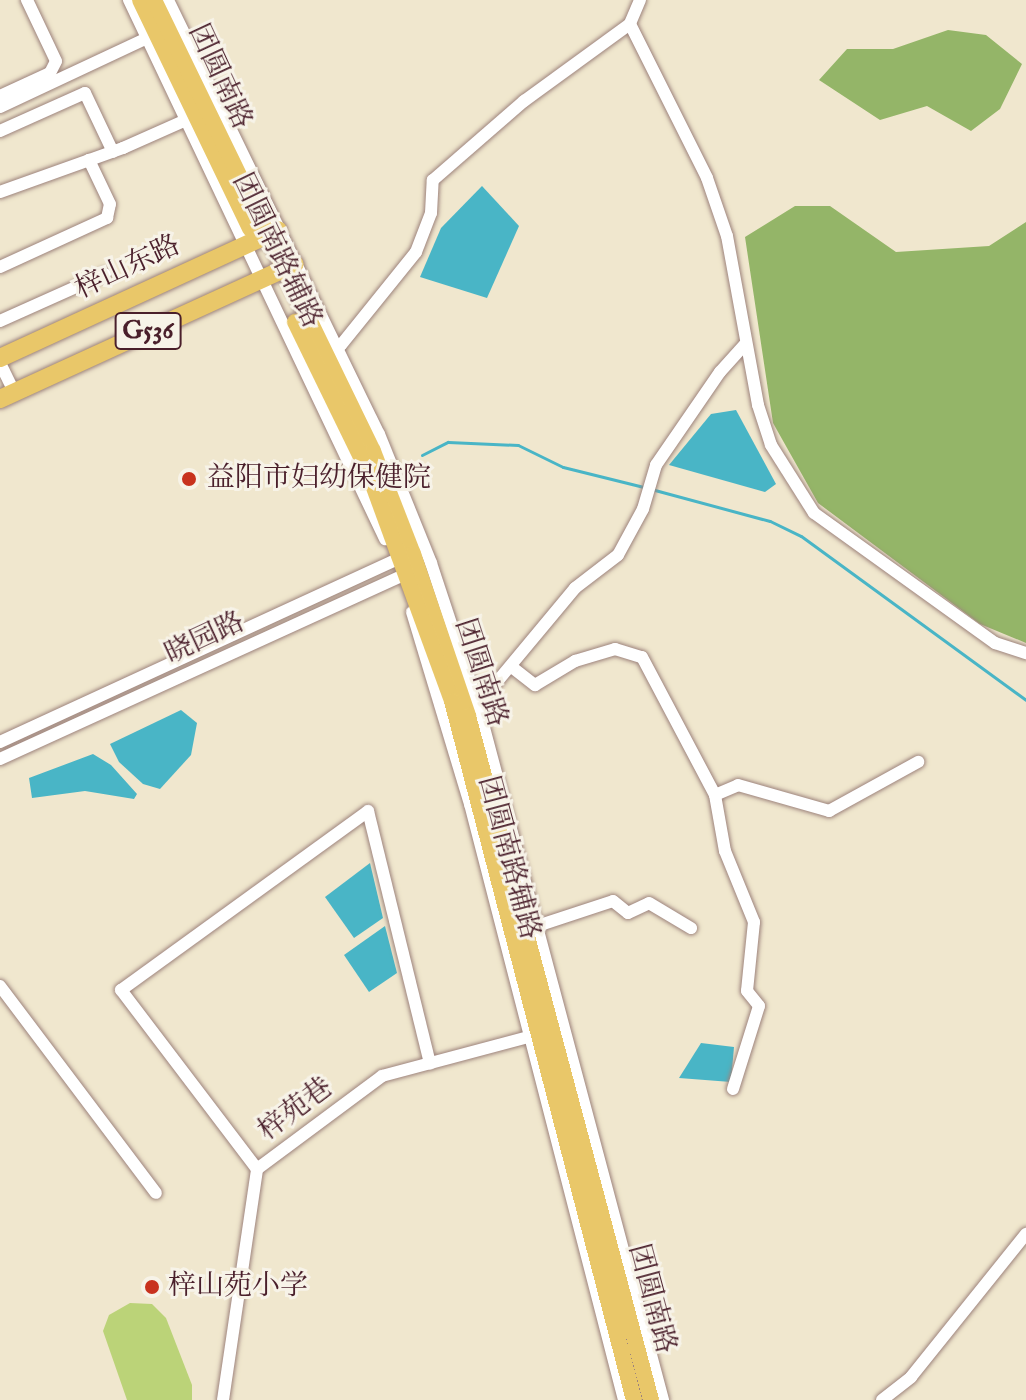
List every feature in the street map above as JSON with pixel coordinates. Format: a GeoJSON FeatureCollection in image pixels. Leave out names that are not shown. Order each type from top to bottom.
{"type":"FeatureCollection","features":[{"type":"Feature","properties":{"kind":"highway","name":"梓山东路"},"geometry":{"type":"LineString","coordinates":[[0,361],[261,238]]}},
{"type":"Feature","properties":{"kind":"highway","name":"G536"},"geometry":{"type":"LineString","coordinates":[[7,395],[278,272]]}},
{"type":"Feature","properties":{"kind":"main road","name":"团圆南路"},"geometry":{"type":"LineString","coordinates":[[140,0],[152,36],[191,118],[261,238]]}},
{"type":"Feature","properties":{"kind":"main road","name":"团圆南路"},"geometry":{"type":"LineString","coordinates":[[154,0],[411,563],[473,710],[651,1400]]}},
{"type":"Feature","properties":{"kind":"main road","name":"团圆南路"},"geometry":{"type":"LineString","coordinates":[[278,272],[330,351],[373,451],[411,563],[452,701],[534,1036],[634,1400]]}},
{"type":"Feature","properties":{"kind":"main road"},"geometry":{"type":"LineString","coordinates":[[360,454],[362,482]]}},
{"type":"Feature","properties":{"kind":"street"},"geometry":{"type":"LineString","coordinates":[[0,96],[50,73],[56,61],[27,0]]}},
{"type":"Feature","properties":{"kind":"street"},"geometry":{"type":"LineString","coordinates":[[0,107],[152,36],[129,0]]}},
{"type":"Feature","properties":{"kind":"street","name":"团圆南路辅路"},"geometry":{"type":"LineString","coordinates":[[168,0],[261,238],[278,272],[362,482],[411,563]]}},
{"type":"Feature","properties":{"kind":"street"},"geometry":{"type":"LineString","coordinates":[[330,351],[416,252],[431,213],[433,180],[524,101],[630,24],[640,0]]}},
{"type":"Feature","properties":{"kind":"street"},"geometry":{"type":"LineString","coordinates":[[630,24],[707,178],[727,236],[746,343],[771,445],[814,513],[995,643],[1026,653]]}},
{"type":"Feature","properties":{"kind":"street"},"geometry":{"type":"LineString","coordinates":[[0,131],[85,93],[113,152]]}},
{"type":"Feature","properties":{"kind":"street"},"geometry":{"type":"LineString","coordinates":[[0,192],[113,152],[191,118]]}},
{"type":"Feature","properties":{"kind":"street"},"geometry":{"type":"LineString","coordinates":[[0,267],[107,218],[110,204],[89,160]]}},
{"type":"Feature","properties":{"kind":"street"},"geometry":{"type":"LineString","coordinates":[[0,321],[105,274]]}},
{"type":"Feature","properties":{"kind":"street"},"geometry":{"type":"LineString","coordinates":[[473,710],[513,668],[575,588],[618,555],[649,489],[656,465],[720,372],[746,343]]}},
{"type":"Feature","properties":{"kind":"street"},"geometry":{"type":"LineString","coordinates":[[0,361],[7,395]]}},
{"type":"Feature","properties":{"kind":"street","name":"晓园路"},"geometry":{"type":"LineString","coordinates":[[0,742],[411,563]]}},
{"type":"Feature","properties":{"kind":"street","name":"晓园路"},"geometry":{"type":"LineString","coordinates":[[0,759],[411,563]]}},
{"type":"Feature","properties":{"kind":"street"},"geometry":{"type":"LineString","coordinates":[[513,668],[535,685],[575,661],[615,649],[642,657],[715,795],[729,865],[754,922],[747,991],[759,1006],[733,1089]]}},
{"type":"Feature","properties":{"kind":"street"},"geometry":{"type":"LineString","coordinates":[[715,795],[738,785],[829,811],[918,762]]}},
{"type":"Feature","properties":{"kind":"street"},"geometry":{"type":"LineString","coordinates":[[257,1169],[121,990],[368,811],[430,1063]]}},
{"type":"Feature","properties":{"kind":"street"},"geometry":{"type":"LineString","coordinates":[[531,928],[613,901],[628,913],[649,903],[691,928]]}},
{"type":"Feature","properties":{"kind":"street","name":"团圆南路辅路"},"geometry":{"type":"LineString","coordinates":[[531,928],[663,1400]]}},
{"type":"Feature","properties":{"kind":"street"},"geometry":{"type":"LineString","coordinates":[[0,986],[156,1193]]}},
{"type":"Feature","properties":{"kind":"street"},"geometry":{"type":"LineString","coordinates":[[534,1036],[624,1400]]}},
{"type":"Feature","properties":{"kind":"street","name":"梓苑巷"},"geometry":{"type":"LineString","coordinates":[[223,1400],[257,1169],[382,1076],[534,1036]]}},
{"type":"Feature","properties":{"kind":"street"},"geometry":{"type":"LineString","coordinates":[[882,1400],[911,1377],[1026,1234]]}},
{"type":"Feature","properties":{"kind":"green space"},"geometry":{"type":"Polygon","coordinates":[[[948,30],[986,35],[1022,64],[1000,109],[971,131],[927,106],[880,120],[819,80],[847,49],[893,49],[948,30]]]}},
{"type":"Feature","properties":{"kind":"green space"},"geometry":{"type":"Polygon","coordinates":[[[795,206],[830,206],[896,252],[989,246],[1026,222],[1026,643],[980,624],[818,503],[773,423],[745,237],[795,206]]]}},
{"type":"Feature","properties":{"kind":"green space"},"geometry":{"type":"Polygon","coordinates":[[[130,1303],[152,1304],[166,1318],[192,1385],[192,1400],[127,1400],[103,1331],[109,1315],[130,1303]]]}},
{"type":"Feature","properties":{"kind":"water"},"geometry":{"type":"Polygon","coordinates":[[[482,186],[519,226],[487,298],[420,277],[441,228],[482,186]]]}},
{"type":"Feature","properties":{"kind":"water"},"geometry":{"type":"Polygon","coordinates":[[[736,410],[776,484],[765,492],[669,465],[711,414],[736,410]]]}},
{"type":"Feature","properties":{"kind":"water"},"geometry":{"type":"Polygon","coordinates":[[[181,710],[197,723],[191,755],[160,789],[143,784],[119,762],[110,744],[181,710]]]}},
{"type":"Feature","properties":{"kind":"water"},"geometry":{"type":"Polygon","coordinates":[[[93,754],[111,765],[137,794],[134,799],[85,791],[32,798],[29,778],[93,754]]]}},
{"type":"Feature","properties":{"kind":"water"},"geometry":{"type":"Polygon","coordinates":[[[370,863],[383,918],[354,938],[325,897],[370,863]]]}},
{"type":"Feature","properties":{"kind":"water"},"geometry":{"type":"Polygon","coordinates":[[[385,926],[397,973],[369,992],[344,955],[385,926]]]}},
{"type":"Feature","properties":{"kind":"water"},"geometry":{"type":"Polygon","coordinates":[[[701,1043],[734,1047],[731,1082],[679,1078],[701,1043]]]}},
{"type":"Feature","properties":{"kind":"waterway"},"geometry":{"type":"LineString","coordinates":[[422,455],[448,442],[518,445],[563,467],[644,487]]}},
{"type":"Feature","properties":{"kind":"waterway"},"geometry":{"type":"LineString","coordinates":[[651,489],[770,521],[801,536],[1026,700]]}},
{"type":"Feature","properties":{"kind":"place","name":"益阳市妇幼保健院"},"geometry":{"type":"Point","coordinates":[189,479]}},
{"type":"Feature","properties":{"kind":"place","name":"梓山苑小学"},"geometry":{"type":"Point","coordinates":[152,1287]}}]}
